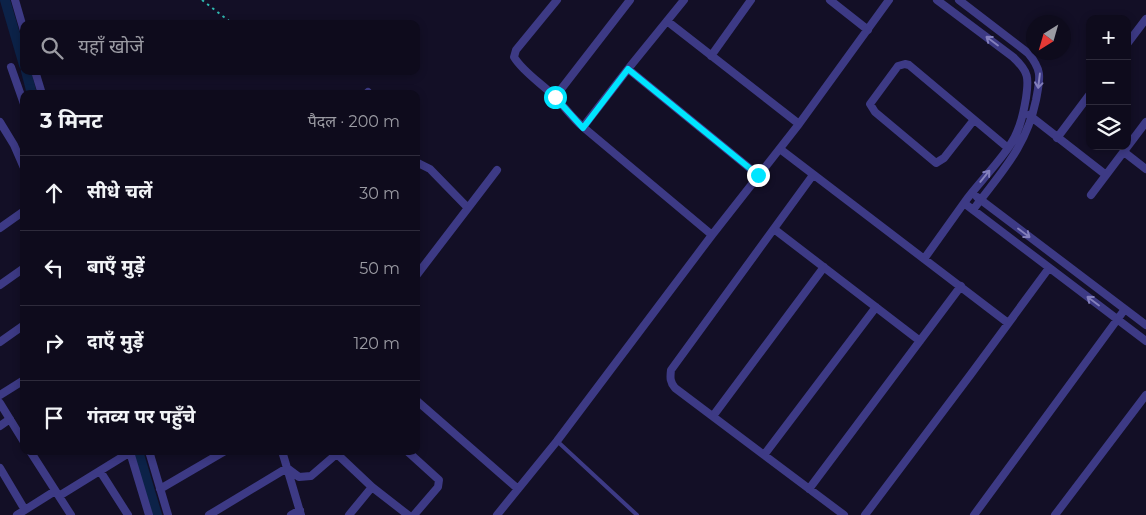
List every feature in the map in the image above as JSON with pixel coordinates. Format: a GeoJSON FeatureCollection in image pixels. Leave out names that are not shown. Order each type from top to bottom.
{"type":"FeatureCollection","features":[{"type":"Feature","properties":{"kind":"street"},"geometry":{"type":"LineString","coordinates":[[15,0],[21,20]]}},
{"type":"Feature","properties":{"kind":"street"},"geometry":{"type":"LineString","coordinates":[[557,0],[516,50],[514,57],[555,97],[583,128],[712,234]]}},
{"type":"Feature","properties":{"kind":"street"},"geometry":{"type":"LineString","coordinates":[[555,97],[630,0]]}},
{"type":"Feature","properties":{"kind":"street"},"geometry":{"type":"LineString","coordinates":[[583,128],[684,0]]}},
{"type":"Feature","properties":{"kind":"street"},"geometry":{"type":"LineString","coordinates":[[711,56],[751,0]]}},
{"type":"Feature","properties":{"kind":"street"},"geometry":{"type":"LineString","coordinates":[[830,0],[868,30]]}},
{"type":"Feature","properties":{"kind":"street"},"geometry":{"type":"LineString","coordinates":[[498,515],[557,441],[712,234],[799,124],[889,0]]}},
{"type":"Feature","properties":{"kind":"street"},"geometry":{"type":"LineString","coordinates":[[924,259],[971,193],[1008,148],[1017,134],[1024,112],[1028,83],[1028,74],[1021,65],[937,0]]}},
{"type":"Feature","properties":{"kind":"street"},"geometry":{"type":"LineString","coordinates":[[959,0],[1028,53],[1037,63],[1040,71],[1040,80],[1032,117],[1026,135],[1014,155],[973,210]]}},
{"type":"Feature","properties":{"kind":"street"},"geometry":{"type":"LineString","coordinates":[[668,21],[799,124]]}},
{"type":"Feature","properties":{"kind":"street"},"geometry":{"type":"LineString","coordinates":[[1131,40],[1144,25]]}},
{"type":"Feature","properties":{"kind":"street"},"geometry":{"type":"LineString","coordinates":[[973,120],[944,158],[936,163],[875,112],[870,104],[898,66],[909,65],[1008,148]]}},
{"type":"Feature","properties":{"kind":"street"},"geometry":{"type":"LineString","coordinates":[[11,67],[20,93]]}},
{"type":"Feature","properties":{"kind":"street"},"geometry":{"type":"LineString","coordinates":[[628,69],[758,175]]}},
{"type":"Feature","properties":{"kind":"street"},"geometry":{"type":"LineString","coordinates":[[36,75],[41,90]]}},
{"type":"Feature","properties":{"kind":"street"},"geometry":{"type":"LineString","coordinates":[[1057,138],[1086,99]]}},
{"type":"Feature","properties":{"kind":"street"},"geometry":{"type":"LineString","coordinates":[[1024,112],[1106,175]]}},
{"type":"Feature","properties":{"kind":"street"},"geometry":{"type":"LineString","coordinates":[[0,122],[20,159]]}},
{"type":"Feature","properties":{"kind":"street"},"geometry":{"type":"LineString","coordinates":[[1091,195],[1146,122]]}},
{"type":"Feature","properties":{"kind":"street"},"geometry":{"type":"LineString","coordinates":[[780,149],[1008,323]]}},
{"type":"Feature","properties":{"kind":"street"},"geometry":{"type":"LineString","coordinates":[[1124,152],[1146,169]]}},
{"type":"Feature","properties":{"kind":"street"},"geometry":{"type":"LineString","coordinates":[[420,164],[430,169],[468,208]]}},
{"type":"Feature","properties":{"kind":"street"},"geometry":{"type":"LineString","coordinates":[[420,271],[497,170]]}},
{"type":"Feature","properties":{"kind":"street"},"geometry":{"type":"LineString","coordinates":[[814,175],[671,370],[670,382],[675,388],[844,515]]}},
{"type":"Feature","properties":{"kind":"street"},"geometry":{"type":"LineString","coordinates":[[971,193],[1146,325]]}},
{"type":"Feature","properties":{"kind":"street"},"geometry":{"type":"LineString","coordinates":[[964,203],[1146,341]]}},
{"type":"Feature","properties":{"kind":"street"},"geometry":{"type":"LineString","coordinates":[[0,228],[20,214]]}},
{"type":"Feature","properties":{"kind":"street"},"geometry":{"type":"LineString","coordinates":[[774,229],[920,341]]}},
{"type":"Feature","properties":{"kind":"street"},"geometry":{"type":"LineString","coordinates":[[713,416],[824,267]]}},
{"type":"Feature","properties":{"kind":"street"},"geometry":{"type":"LineString","coordinates":[[865,515],[1049,268]]}},
{"type":"Feature","properties":{"kind":"street"},"geometry":{"type":"LineString","coordinates":[[0,285],[20,271]]}},
{"type":"Feature","properties":{"kind":"street"},"geometry":{"type":"LineString","coordinates":[[809,489],[961,286]]}},
{"type":"Feature","properties":{"kind":"street"},"geometry":{"type":"LineString","coordinates":[[764,455],[876,307]]}},
{"type":"Feature","properties":{"kind":"street"},"geometry":{"type":"LineString","coordinates":[[974,515],[1125,309]]}},
{"type":"Feature","properties":{"kind":"street"},"geometry":{"type":"LineString","coordinates":[[0,342],[20,329]]}},
{"type":"Feature","properties":{"kind":"street"},"geometry":{"type":"LineString","coordinates":[[0,395],[20,382]]}},
{"type":"Feature","properties":{"kind":"street"},"geometry":{"type":"LineString","coordinates":[[1055,515],[1146,395]]}},
{"type":"Feature","properties":{"kind":"street"},"geometry":{"type":"LineString","coordinates":[[0,403],[20,436]]}},
{"type":"Feature","properties":{"kind":"street"},"geometry":{"type":"LineString","coordinates":[[420,403],[518,489]]}},
{"type":"Feature","properties":{"kind":"street"},"geometry":{"type":"LineString","coordinates":[[0,426],[10,420]]}},
{"type":"Feature","properties":{"kind":"street"},"geometry":{"type":"LineString","coordinates":[[33,455],[71,515]]}},
{"type":"Feature","properties":{"kind":"street"},"geometry":{"type":"LineString","coordinates":[[17,515],[126,455]]}},
{"type":"Feature","properties":{"kind":"street"},"geometry":{"type":"LineString","coordinates":[[132,455],[149,515]]}},
{"type":"Feature","properties":{"kind":"street"},"geometry":{"type":"LineString","coordinates":[[150,455],[168,515]]}},
{"type":"Feature","properties":{"kind":"street"},"geometry":{"type":"LineString","coordinates":[[160,489],[218,455]]}},
{"type":"Feature","properties":{"kind":"street"},"geometry":{"type":"LineString","coordinates":[[283,455],[301,512],[291,515]]}},
{"type":"Feature","properties":{"kind":"street"},"geometry":{"type":"LineString","coordinates":[[287,468],[299,477],[311,476],[336,455]]}},
{"type":"Feature","properties":{"kind":"street"},"geometry":{"type":"LineString","coordinates":[[340,455],[372,487],[408,515]]}},
{"type":"Feature","properties":{"kind":"street"},"geometry":{"type":"LineString","coordinates":[[411,455],[439,480],[438,487],[414,515]]}},
{"type":"Feature","properties":{"kind":"street"},"geometry":{"type":"LineString","coordinates":[[0,468],[25,510]]}},
{"type":"Feature","properties":{"kind":"street"},"geometry":{"type":"LineString","coordinates":[[209,515],[287,468]]}},
{"type":"Feature","properties":{"kind":"street"},"geometry":{"type":"LineString","coordinates":[[100,471],[128,515]]}},
{"type":"Feature","properties":{"kind":"street"},"geometry":{"type":"LineString","coordinates":[[0,487],[8,482]]}},
{"type":"Feature","properties":{"kind":"street"},"geometry":{"type":"LineString","coordinates":[[349,515],[372,487]]}},
{"type":"Feature","properties":{"kind":"lane"},"geometry":{"type":"LineString","coordinates":[[557,441],[637,515]]}},
{"type":"Feature","properties":{"kind":"path"},"geometry":{"type":"LineString","coordinates":[[202,0],[229,20]]}},
{"type":"Feature","properties":{"kind":"waterway"},"geometry":{"type":"LineString","coordinates":[[5,0],[20,51]]}},
{"type":"Feature","properties":{"kind":"waterway"},"geometry":{"type":"LineString","coordinates":[[27,75],[31,90]]}},
{"type":"Feature","properties":{"kind":"waterway"},"geometry":{"type":"LineString","coordinates":[[139,455],[157,515]]}},
{"type":"Feature","properties":{"kind":"route"},"geometry":{"type":"LineString","coordinates":[[555,97],[583,128],[628,69],[758,175]]}}]}
